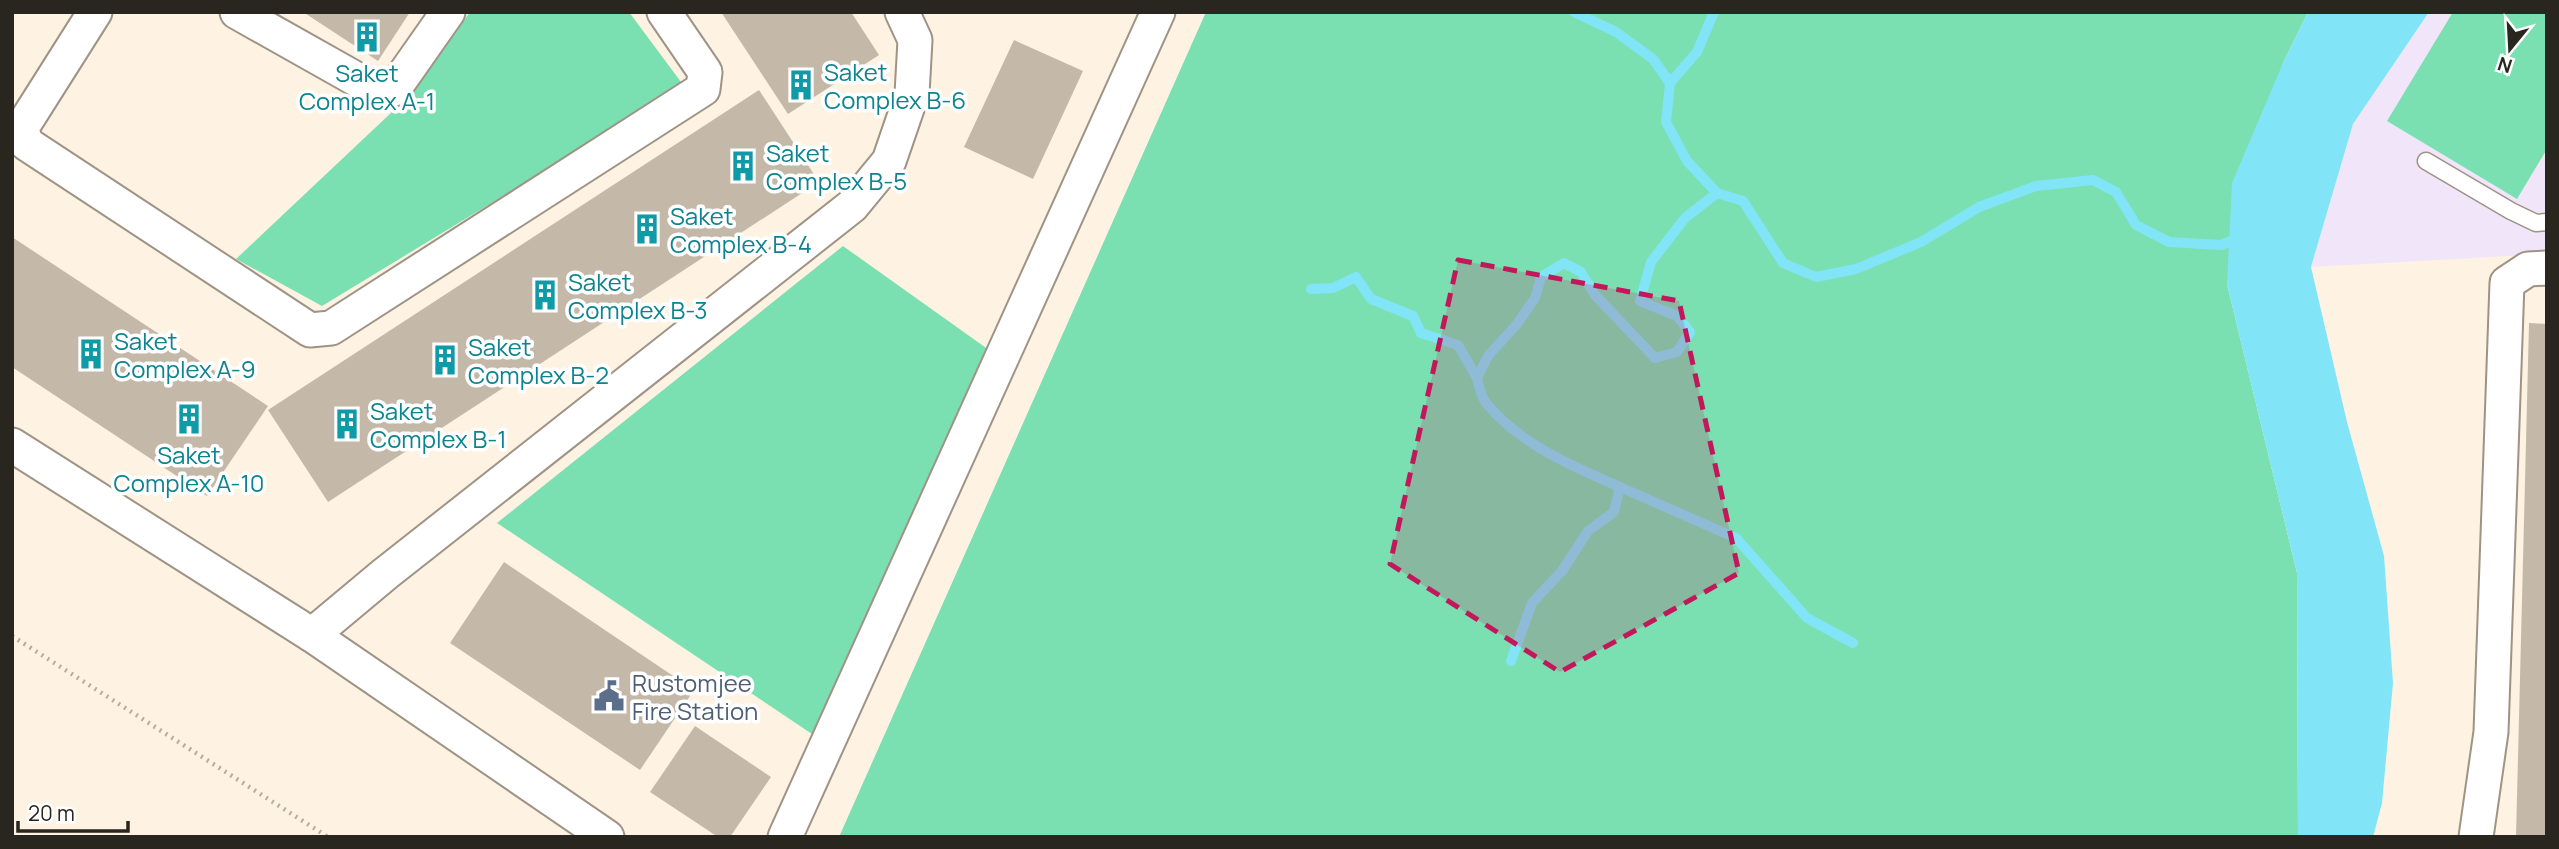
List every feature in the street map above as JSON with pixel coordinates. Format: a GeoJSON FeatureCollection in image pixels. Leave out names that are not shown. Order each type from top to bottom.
{"type":"FeatureCollection","features":[{"type":"Feature","properties":{"kind":"street"},"geometry":{"type":"LineString","coordinates":[[95,12],[21,129],[26,144],[310,330],[331,328],[703,89],[705,72],[664,12]]}},
{"type":"Feature","properties":{"kind":"street"},"geometry":{"type":"LineString","coordinates":[[237,12],[372,88],[394,89],[448,12]]}},
{"type":"Feature","properties":{"kind":"street"},"geometry":{"type":"LineString","coordinates":[[312,635],[385,573],[852,206],[889,161],[912,94],[915,40],[902,12]]}},
{"type":"Feature","properties":{"kind":"street"},"geometry":{"type":"LineString","coordinates":[[785,837],[1158,12]]}},
{"type":"Feature","properties":{"kind":"street"},"geometry":{"type":"LineString","coordinates":[[2476,837],[2491,732],[2507,283],[2528,270],[2547,268]]}},
{"type":"Feature","properties":{"kind":"street"},"geometry":{"type":"LineString","coordinates":[[12,444],[312,635],[607,837]]}},
{"type":"Feature","properties":{"kind":"lane"},"geometry":{"type":"LineString","coordinates":[[2426,161],[2511,211],[2536,223],[2547,222]]}},
{"type":"Feature","properties":{"kind":"path"},"geometry":{"type":"LineString","coordinates":[[12,636],[328,837]]}},
{"type":"Feature","properties":{"kind":"highlighted area"},"geometry":{"type":"Polygon","coordinates":[[[1458,260],[1679,301],[1739,573],[1560,672],[1390,564],[1458,260]]]}},
{"type":"Feature","properties":{"kind":"shaded area"},"geometry":{"type":"Polygon","coordinates":[[[2429,12],[2547,12],[2547,254],[2311,267],[2353,124],[2429,12]]]}},
{"type":"Feature","properties":{"kind":"green space"},"geometry":{"type":"Polygon","coordinates":[[[470,12],[629,12],[684,86],[322,306],[236,259],[410,95],[470,12]]]}},
{"type":"Feature","properties":{"kind":"green space"},"geometry":{"type":"Polygon","coordinates":[[[1206,12],[2308,12],[2283,63],[2227,284],[2297,573],[2298,837],[839,837],[1206,12]]]}},
{"type":"Feature","properties":{"kind":"green space"},"geometry":{"type":"Polygon","coordinates":[[[2453,12],[2547,12],[2547,149],[2517,199],[2387,121],[2453,12]]]}},
{"type":"Feature","properties":{"kind":"green space"},"geometry":{"type":"Polygon","coordinates":[[[843,246],[989,350],[812,734],[497,523],[843,246]]]}},
{"type":"Feature","properties":{"kind":"water"},"geometry":{"type":"Polygon","coordinates":[[[2308,12],[2429,12],[2353,124],[2311,267],[2347,422],[2384,556],[2393,683],[2382,803],[2373,837],[2298,837],[2297,573],[2227,284],[2232,183],[2283,63],[2308,12]]]}},
{"type":"Feature","properties":{"kind":"building","name":"Saket Complex A-1"},"geometry":{"type":"Polygon","coordinates":[[[303,12],[410,12],[378,61],[303,12]]]}},
{"type":"Feature","properties":{"kind":"building","name":"Saket Complex B-6"},"geometry":{"type":"Polygon","coordinates":[[[721,12],[851,12],[879,55],[788,114],[721,12]]]}},
{"type":"Feature","properties":{"kind":"building"},"geometry":{"type":"Polygon","coordinates":[[[1014,40],[1083,71],[1033,179],[964,147],[1014,40]]]}},
{"type":"Feature","properties":{"kind":"building"},"geometry":{"type":"Polygon","coordinates":[[[759,90],[819,182],[328,502],[268,410],[759,90]]]}},
{"type":"Feature","properties":{"kind":"building"},"geometry":{"type":"Polygon","coordinates":[[[12,237],[268,406],[207,496],[12,367],[12,237]]]}},
{"type":"Feature","properties":{"kind":"building"},"geometry":{"type":"Polygon","coordinates":[[[2529,323],[2547,324],[2547,837],[2516,837],[2529,323]]]}},
{"type":"Feature","properties":{"kind":"building"},"geometry":{"type":"Polygon","coordinates":[[[504,562],[694,690],[640,770],[450,643],[504,562]]]}},
{"type":"Feature","properties":{"kind":"building"},"geometry":{"type":"Polygon","coordinates":[[[695,726],[771,777],[730,837],[718,837],[650,792],[695,726]]]}},
{"type":"Feature","properties":{"kind":"waterway"},"geometry":{"type":"LineString","coordinates":[[1574,12],[1616,32],[1653,59],[1670,83]]}},
{"type":"Feature","properties":{"kind":"waterway"},"geometry":{"type":"LineString","coordinates":[[1714,12],[1697,52],[1670,83],[1666,122],[1687,161],[1717,193]]}},
{"type":"Feature","properties":{"kind":"waterway"},"geometry":{"type":"LineString","coordinates":[[1511,661],[1532,603],[1562,571],[1588,531],[1614,512],[1620,487],[1548,453],[1531,442],[1500,418],[1481,395],[1477,378],[1488,356],[1517,324],[1535,298],[1541,277],[1564,263],[1581,272],[1595,295],[1655,358],[1677,352],[1690,332],[1677,316],[1640,301],[1651,262],[1685,218],[1717,193],[1743,201],[1783,263],[1816,277],[1856,269],[1921,242],[1979,207],[2036,186],[2093,180],[2116,192],[2136,225],[2169,242],[2221,245],[2241,237]]}},
{"type":"Feature","properties":{"kind":"waterway"},"geometry":{"type":"LineString","coordinates":[[1311,289],[1333,288],[1356,277],[1371,299],[1413,316],[1421,333],[1458,345],[1477,378]]}},
{"type":"Feature","properties":{"kind":"waterway"},"geometry":{"type":"LineString","coordinates":[[1620,487],[1736,538],[1807,618],[1853,643]]}},
{"type":"Feature","properties":{"kind":"place","name":"Saket Complex A-1"},"geometry":{"type":"Point","coordinates":[367,37]}},
{"type":"Feature","properties":{"kind":"place","name":"Saket Complex B-6"},"geometry":{"type":"Point","coordinates":[801,85]}},
{"type":"Feature","properties":{"kind":"place","name":"Saket Complex B-5"},"geometry":{"type":"Point","coordinates":[743,166]}},
{"type":"Feature","properties":{"kind":"place","name":"Saket Complex B-4"},"geometry":{"type":"Point","coordinates":[647,229]}},
{"type":"Feature","properties":{"kind":"place","name":"Saket Complex B-3"},"geometry":{"type":"Point","coordinates":[545,295]}},
{"type":"Feature","properties":{"kind":"place","name":"Saket Complex A-9"},"geometry":{"type":"Point","coordinates":[91,354]}},
{"type":"Feature","properties":{"kind":"place","name":"Saket Complex B-2"},"geometry":{"type":"Point","coordinates":[445,360]}},
{"type":"Feature","properties":{"kind":"place","name":"Saket Complex A-10"},"geometry":{"type":"Point","coordinates":[189,419]}},
{"type":"Feature","properties":{"kind":"place","name":"Saket Complex B-1"},"geometry":{"type":"Point","coordinates":[347,424]}},
{"type":"Feature","properties":{"kind":"place","name":"Rustomjee Fire Station"},"geometry":{"type":"Point","coordinates":[609,696]}}]}
